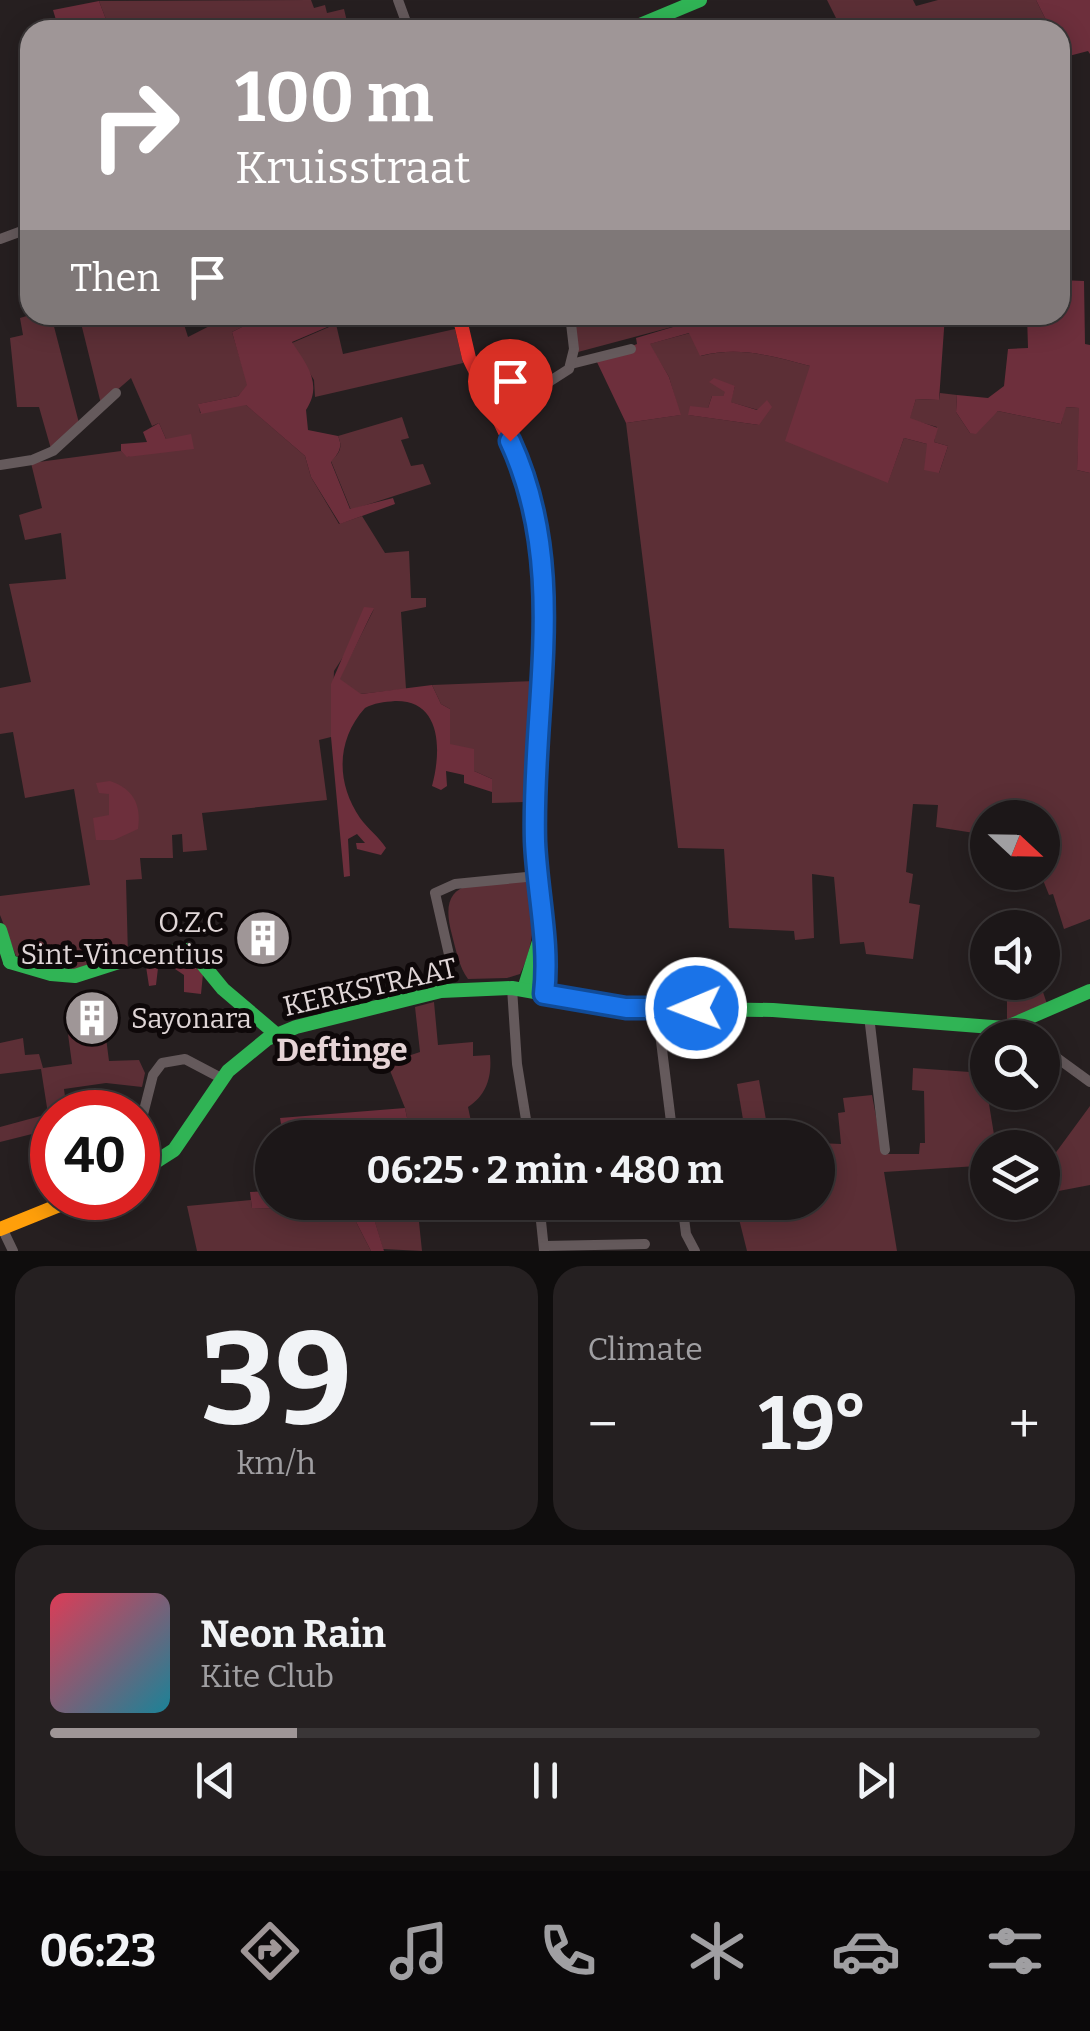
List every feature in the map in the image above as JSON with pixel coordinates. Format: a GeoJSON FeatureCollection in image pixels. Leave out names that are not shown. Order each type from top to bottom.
{"type":"FeatureCollection","features":[{"type":"Feature","properties":{"kind":"street"},"geometry":{"type":"LineString","coordinates":[[652,20],[700,0]]}},
{"type":"Feature","properties":{"kind":"street"},"geometry":{"type":"LineString","coordinates":[[462,325],[469,358],[522,467],[540,534],[545,662],[535,807],[537,876],[546,956],[544,994]]}},
{"type":"Feature","properties":{"kind":"street"},"geometry":{"type":"LineString","coordinates":[[497,416],[561,376],[571,364],[571,325]]}},
{"type":"Feature","properties":{"kind":"street"},"geometry":{"type":"LineString","coordinates":[[571,364],[631,350]]}},
{"type":"Feature","properties":{"kind":"street"},"geometry":{"type":"LineString","coordinates":[[0,465],[32,460],[53,451],[116,393]]}},
{"type":"Feature","properties":{"kind":"street","name":"KERKSTRAAT"},"geometry":{"type":"LineString","coordinates":[[450,958],[436,893],[455,884],[537,876]]}},
{"type":"Feature","properties":{"kind":"street"},"geometry":{"type":"LineString","coordinates":[[0,930],[5,966],[51,974],[75,976],[128,959],[185,950],[276,1034]]}},
{"type":"Feature","properties":{"kind":"street"},"geometry":{"type":"LineString","coordinates":[[526,1120],[517,1064],[518,989],[542,934]]}},
{"type":"Feature","properties":{"kind":"street","name":"KERKSTRAAT"},"geometry":{"type":"LineString","coordinates":[[160,1160],[188,1134],[223,1078],[251,1050],[276,1034],[441,992],[518,989],[626,1008],[735,1008],[970,1023]]}},
{"type":"Feature","properties":{"kind":"street"},"geometry":{"type":"LineString","coordinates":[[1026,1020],[1090,991]]}},
{"type":"Feature","properties":{"kind":"street"},"geometry":{"type":"LineString","coordinates":[[657,1010],[671,1120]]}},
{"type":"Feature","properties":{"kind":"street"},"geometry":{"type":"LineString","coordinates":[[870,1016],[885,1150]]}},
{"type":"Feature","properties":{"kind":"street"},"geometry":{"type":"LineString","coordinates":[[149,1090],[162,1063],[185,1058],[223,1078]]}},
{"type":"Feature","properties":{"kind":"street"},"geometry":{"type":"LineString","coordinates":[[1060,1060],[1090,1082]]}},
{"type":"Feature","properties":{"kind":"street"},"geometry":{"type":"LineString","coordinates":[[13,1251],[1,1228],[30,1217]]}},
{"type":"Feature","properties":{"kind":"street"},"geometry":{"type":"LineString","coordinates":[[541,1220],[544,1248],[645,1244]]}},
{"type":"Feature","properties":{"kind":"street"},"geometry":{"type":"LineString","coordinates":[[684,1220],[695,1251]]}},
{"type":"Feature","properties":{"kind":"shaded area"},"geometry":{"type":"Polygon","coordinates":[[[311,0],[314,8],[325,5],[327,13],[344,9],[347,20],[106,20],[99,1],[311,0]]]}},
{"type":"Feature","properties":{"kind":"shaded area"},"geometry":{"type":"Polygon","coordinates":[[[827,0],[913,0],[916,6],[938,0],[1036,0],[1046,20],[837,20],[827,0]]]}},
{"type":"Feature","properties":{"kind":"shaded area"},"geometry":{"type":"Polygon","coordinates":[[[1036,0],[1090,0],[1090,54],[1088,51],[1070,56],[1070,20],[1046,20],[1036,0]]]}},
{"type":"Feature","properties":{"kind":"shaded area"},"geometry":{"type":"Polygon","coordinates":[[[99,1],[106,20],[56,20],[53,10],[99,1]]]}},
{"type":"Feature","properties":{"kind":"shaded area"},"geometry":{"type":"Polygon","coordinates":[[[1070,280],[1084,281],[1085,344],[1090,345],[1090,473],[1077,470],[1079,408],[1066,407],[1061,424],[998,411],[976,434],[970,433],[956,412],[957,395],[988,398],[1004,386],[1008,349],[1028,348],[1027,325],[1070,325],[1070,280]]]}},
{"type":"Feature","properties":{"kind":"shaded area"},"geometry":{"type":"Polygon","coordinates":[[[21,325],[54,325],[79,423],[51,449],[39,407],[17,407],[10,338],[23,335],[21,325]]]}},
{"type":"Feature","properties":{"kind":"shaded area"},"geometry":{"type":"Polygon","coordinates":[[[81,325],[184,325],[188,337],[211,325],[246,325],[232,332],[248,385],[238,396],[199,404],[200,413],[245,404],[305,456],[311,477],[339,524],[362,516],[385,553],[409,551],[411,598],[426,598],[426,607],[401,612],[406,689],[360,694],[339,679],[374,609],[334,671],[331,737],[319,740],[327,800],[202,813],[207,850],[183,852],[182,834],[172,835],[173,858],[140,858],[142,879],[126,880],[128,956],[70,973],[16,956],[0,915],[0,896],[90,885],[74,789],[25,798],[13,732],[0,734],[0,688],[31,682],[9,584],[66,579],[61,533],[25,540],[19,515],[42,508],[31,463],[121,451],[128,457],[166,439],[159,423],[152,426],[131,378],[101,404],[81,325]]]}},
{"type":"Feature","properties":{"kind":"shaded area"},"geometry":{"type":"Polygon","coordinates":[[[246,325],[332,325],[292,342],[313,383],[306,410],[308,430],[338,436],[339,450],[331,462],[350,509],[393,498],[395,504],[340,524],[311,477],[305,456],[246,405],[201,414],[198,404],[238,396],[247,385],[232,332],[246,325]]]}},
{"type":"Feature","properties":{"kind":"shaded area"},"geometry":{"type":"Polygon","coordinates":[[[336,325],[343,354],[455,329],[463,363],[315,397],[314,380],[292,343],[336,325]]]}},
{"type":"Feature","properties":{"kind":"shaded area"},"geometry":{"type":"Polygon","coordinates":[[[574,325],[679,325],[578,352],[574,325]]]}},
{"type":"Feature","properties":{"kind":"shaded area"},"geometry":{"type":"Polygon","coordinates":[[[680,325],[944,325],[939,400],[916,399],[910,418],[938,428],[934,442],[948,446],[939,473],[924,470],[927,444],[904,438],[888,483],[785,441],[810,366],[742,352],[700,356],[689,333],[650,344],[669,377],[681,415],[626,423],[596,360],[637,344],[636,338],[680,325]]]}},
{"type":"Feature","properties":{"kind":"shaded area"},"geometry":{"type":"Polygon","coordinates":[[[690,333],[701,356],[742,352],[810,366],[888,482],[904,438],[927,444],[939,473],[948,446],[934,442],[937,427],[909,419],[916,399],[939,400],[940,393],[957,395],[956,412],[970,433],[998,411],[1061,424],[1065,407],[1080,408],[1077,470],[1090,473],[1090,919],[1064,929],[1060,910],[1047,890],[1060,890],[1060,800],[970,800],[970,832],[936,827],[938,805],[913,804],[906,872],[913,874],[909,903],[920,905],[913,959],[866,954],[864,942],[840,944],[834,877],[812,874],[814,938],[795,940],[794,931],[729,928],[724,849],[678,848],[626,423],[680,415],[669,377],[649,344],[690,333]],[[735,386],[721,388],[726,392],[723,396],[712,396],[708,408],[689,415],[759,425],[758,410],[730,402],[735,386]]]}},
{"type":"Feature","properties":{"kind":"shaded area"},"geometry":{"type":"Polygon","coordinates":[[[714,378],[735,386],[731,402],[757,410],[767,400],[772,407],[759,425],[688,415],[690,406],[708,408],[712,396],[723,396],[725,392],[709,382],[714,378]]]}},
{"type":"Feature","properties":{"kind":"shaded area"},"geometry":{"type":"Polygon","coordinates":[[[402,417],[409,438],[401,440],[411,466],[423,464],[431,484],[351,510],[331,461],[340,450],[338,436],[402,417]]]}},
{"type":"Feature","properties":{"kind":"shaded area"},"geometry":{"type":"Polygon","coordinates":[[[159,423],[166,439],[191,434],[194,449],[127,457],[121,451],[121,444],[147,442],[143,432],[159,423]]]}},
{"type":"Feature","properties":{"kind":"shaded area"},"geometry":{"type":"Polygon","coordinates":[[[364,607],[374,608],[340,679],[361,694],[432,685],[441,704],[450,709],[450,744],[474,749],[474,771],[492,779],[492,792],[464,783],[464,775],[446,771],[447,786],[441,790],[432,786],[437,744],[430,719],[422,709],[395,701],[365,708],[355,720],[344,748],[343,776],[352,805],[386,848],[381,855],[357,849],[356,843],[365,843],[357,834],[348,839],[350,876],[344,877],[331,737],[331,684],[364,607]]]}},
{"type":"Feature","properties":{"kind":"shaded area"},"geometry":{"type":"Polygon","coordinates":[[[535,681],[525,802],[492,803],[492,779],[474,771],[450,745],[450,709],[441,704],[432,685],[535,681]]]}},
{"type":"Feature","properties":{"kind":"shaded area"},"geometry":{"type":"Polygon","coordinates":[[[110,781],[134,798],[138,829],[114,840],[96,840],[93,818],[109,815],[109,794],[99,793],[96,783],[110,781]]]}},
{"type":"Feature","properties":{"kind":"shaded area"},"geometry":{"type":"Polygon","coordinates":[[[526,881],[533,928],[520,974],[468,979],[452,935],[450,901],[466,886],[526,881]]]}},
{"type":"Feature","properties":{"kind":"shaded area"},"geometry":{"type":"Polygon","coordinates":[[[187,955],[203,974],[201,994],[184,992],[184,975],[172,967],[158,968],[156,985],[149,986],[145,960],[187,955]]]}},
{"type":"Feature","properties":{"kind":"shaded area"},"geometry":{"type":"Polygon","coordinates":[[[1007,1000],[1046,1000],[1047,1004],[1007,1020],[1007,1000]]]}},
{"type":"Feature","properties":{"kind":"shaded area"},"geometry":{"type":"Polygon","coordinates":[[[434,1002],[438,1045],[473,1042],[473,1056],[490,1055],[484,1091],[468,1107],[471,1120],[407,1120],[387,1063],[420,1052],[415,1007],[434,1002]]]}},
{"type":"Feature","properties":{"kind":"shaded area"},"geometry":{"type":"Polygon","coordinates":[[[105,1030],[109,1061],[139,1060],[145,1073],[142,1087],[106,1083],[44,1090],[41,1069],[0,1074],[0,1043],[23,1038],[25,1055],[39,1054],[43,1068],[72,1064],[68,1034],[105,1030]]]}},
{"type":"Feature","properties":{"kind":"shaded area"},"geometry":{"type":"Polygon","coordinates":[[[913,1068],[970,1072],[970,1110],[990,1110],[993,1130],[970,1130],[970,1166],[884,1172],[897,1251],[747,1251],[739,1220],[835,1220],[835,1144],[841,1144],[838,1113],[845,1112],[843,1098],[872,1095],[883,1154],[919,1154],[920,1143],[925,1143],[924,1091],[912,1090],[913,1068]]]}},
{"type":"Feature","properties":{"kind":"shaded area"},"geometry":{"type":"Polygon","coordinates":[[[759,1080],[766,1120],[743,1120],[737,1084],[759,1080]]]}},
{"type":"Feature","properties":{"kind":"shaded area"},"geometry":{"type":"Polygon","coordinates":[[[1090,1106],[1090,1185],[1060,1191],[1060,1147],[1090,1106]]]}},
{"type":"Feature","properties":{"kind":"shaded area"},"geometry":{"type":"Polygon","coordinates":[[[405,1108],[407,1120],[280,1120],[405,1108]]]}},
{"type":"Feature","properties":{"kind":"shaded area"},"geometry":{"type":"Polygon","coordinates":[[[30,1119],[30,1134],[0,1142],[0,1127],[30,1119]]]}},
{"type":"Feature","properties":{"kind":"shaded area"},"geometry":{"type":"Polygon","coordinates":[[[250,1192],[255,1192],[255,1208],[252,1208],[250,1192]]]}},
{"type":"Feature","properties":{"kind":"shaded area"},"geometry":{"type":"Polygon","coordinates":[[[251,1200],[255,1220],[355,1220],[371,1251],[197,1251],[187,1206],[251,1200]]]}},
{"type":"Feature","properties":{"kind":"shaded area"},"geometry":{"type":"Polygon","coordinates":[[[355,1220],[374,1220],[384,1251],[371,1251],[355,1220]]]}},
{"type":"Feature","properties":{"kind":"shaded area"},"geometry":{"type":"Polygon","coordinates":[[[374,1220],[419,1222],[422,1251],[383,1249],[374,1220]]]}},
{"type":"Feature","properties":{"kind":"traffic: fast"},"geometry":{"type":"LineString","coordinates":[[652,20],[700,0]]}},
{"type":"Feature","properties":{"kind":"traffic: fast"},"geometry":{"type":"LineString","coordinates":[[0,930],[10,962]]}},
{"type":"Feature","properties":{"kind":"traffic: fast"},"geometry":{"type":"LineString","coordinates":[[524,989],[540,938]]}},
{"type":"Feature","properties":{"kind":"traffic: fast"},"geometry":{"type":"LineString","coordinates":[[10,962],[51,974],[75,976],[128,959],[185,950],[196,956],[223,989],[276,1034]]}},
{"type":"Feature","properties":{"kind":"traffic: fast"},"geometry":{"type":"LineString","coordinates":[[160,1159],[174,1150],[228,1071],[267,1039],[296,1027],[441,991],[512,988],[625,1008],[773,1010],[1005,1028],[1090,991]]}},
{"type":"Feature","properties":{"kind":"traffic: slow"},"geometry":{"type":"LineString","coordinates":[[538,786],[544,994]]}},
{"type":"Feature","properties":{"kind":"traffic: slow"},"geometry":{"type":"LineString","coordinates":[[0,1229],[30,1217]]}},
{"type":"Feature","properties":{"kind":"traffic: jam"},"geometry":{"type":"LineString","coordinates":[[461,325],[469,358],[522,467],[539,534],[545,662],[538,786]]}},
{"type":"Feature","properties":{"kind":"place","name":"O.Z.C Sint-Vincentius"},"geometry":{"type":"Point","coordinates":[263,938]}},
{"type":"Feature","properties":{"kind":"place","name":"Sayonara"},"geometry":{"type":"Point","coordinates":[92,1018]}},
{"type":"Feature","properties":{"kind":"district","name":"Deftinge"},"geometry":{"type":"Point","coordinates":[342,1050]}},
{"type":"Feature","properties":{"kind":"route"},"geometry":{"type":"LineString","coordinates":[[510,441],[522,467],[540,534],[544,598],[545,662],[535,841],[546,956],[544,994],[626,1008],[696,1008]]}}]}
